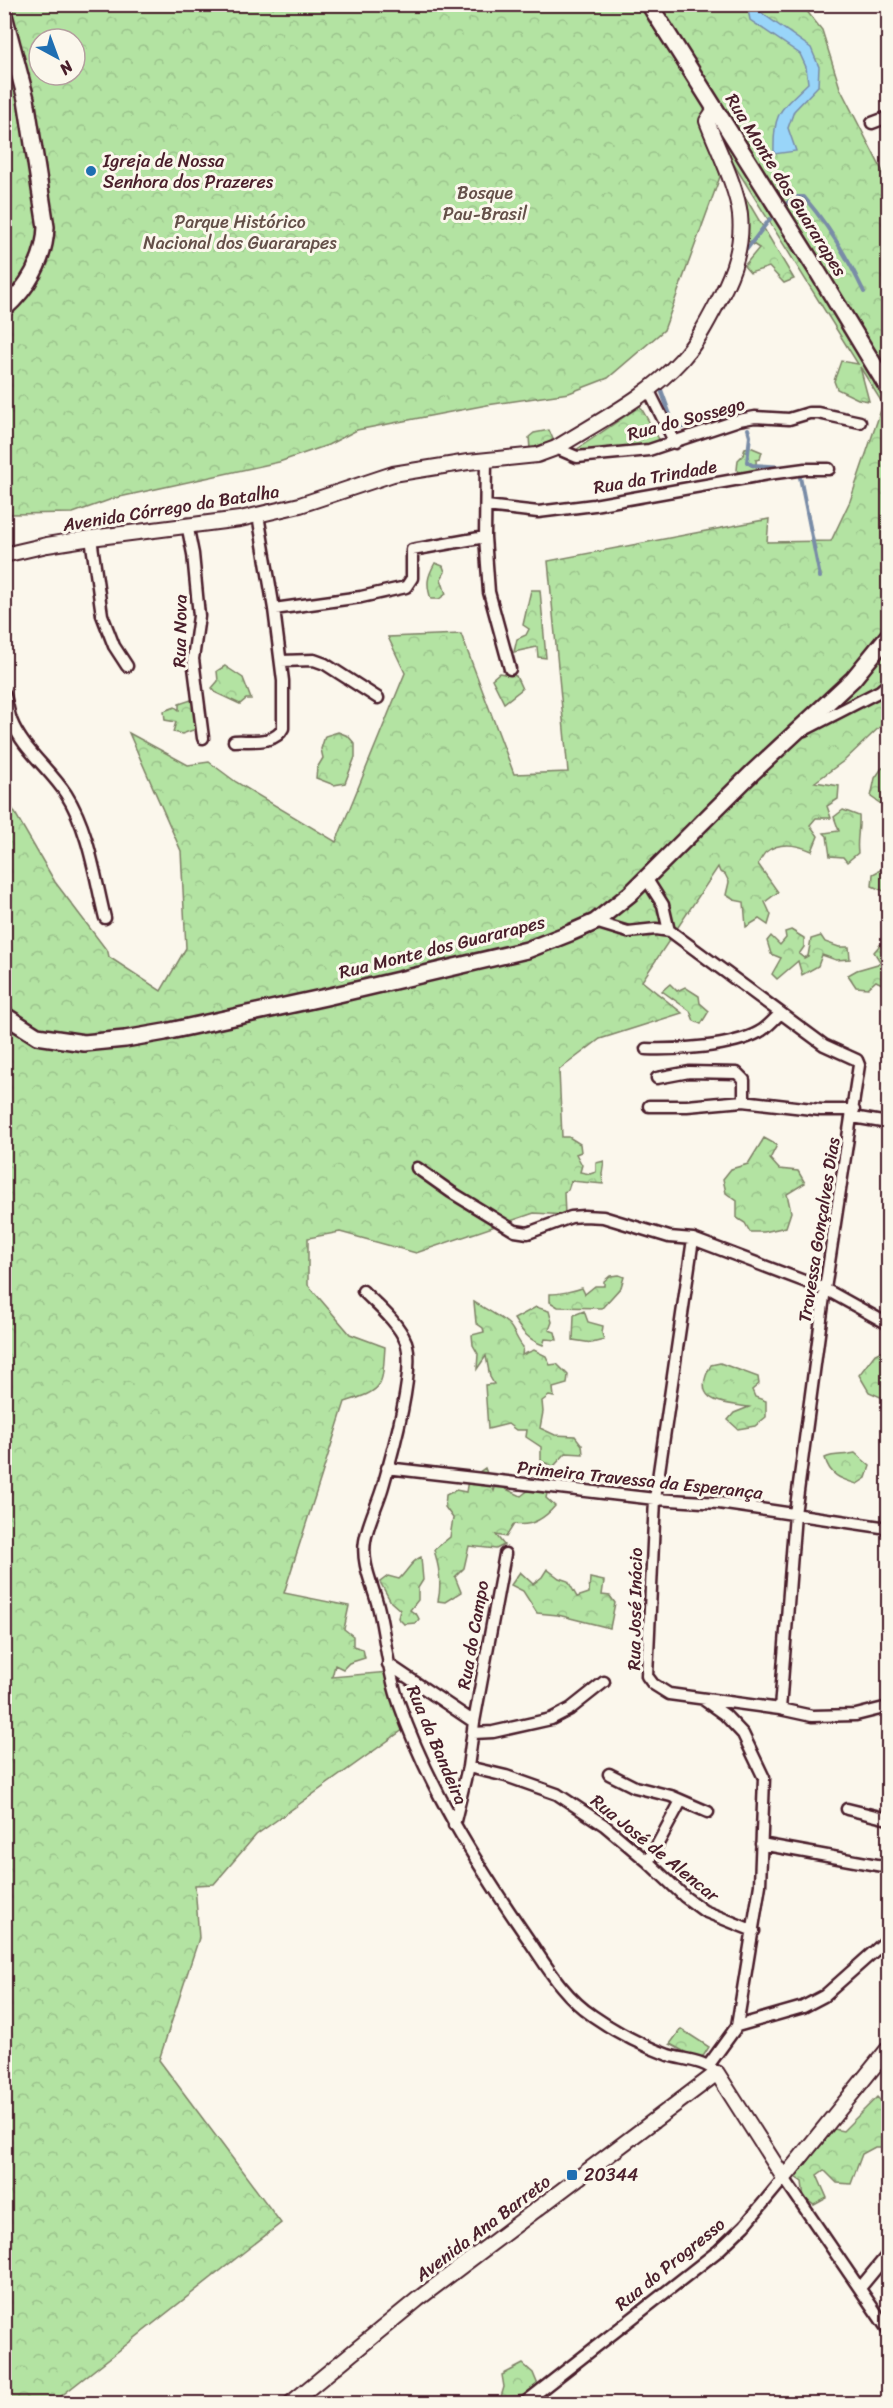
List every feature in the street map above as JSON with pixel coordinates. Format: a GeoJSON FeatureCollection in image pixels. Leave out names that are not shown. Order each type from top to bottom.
{"type":"FeatureCollection","features":[{"type":"Feature","properties":{"kind":"main road","name":"Rua Monte dos Guararapes"},"geometry":{"type":"LineString","coordinates":[[649,4],[888,388]]}},
{"type":"Feature","properties":{"kind":"main road"},"geometry":{"type":"LineString","coordinates":[[4,15],[26,99],[46,227],[44,248],[28,282],[4,309]]}},
{"type":"Feature","properties":{"kind":"main road","name":"Rua Monte dos Guararapes"},"geometry":{"type":"LineString","coordinates":[[4,1015],[37,1036],[84,1042],[125,1039],[326,997],[527,950],[595,922],[646,878],[753,772],[853,679],[888,636]]}},
{"type":"Feature","properties":{"kind":"street","name":"Avenida Córrego da Batalha"},"geometry":{"type":"LineString","coordinates":[[4,555],[91,538],[258,515],[300,505],[393,474],[537,455],[556,448],[651,394],[701,334],[722,294],[739,254],[740,212],[707,121],[715,109]]}},
{"type":"Feature","properties":{"kind":"street"},"geometry":{"type":"LineString","coordinates":[[872,123],[888,117]]}},
{"type":"Feature","properties":{"kind":"street"},"geometry":{"type":"LineString","coordinates":[[651,394],[675,443]]}},
{"type":"Feature","properties":{"kind":"street","name":"Rua do Sossego"},"geometry":{"type":"LineString","coordinates":[[556,448],[577,457],[649,450],[735,421],[755,417],[789,419],[809,413],[818,413],[860,422]]}},
{"type":"Feature","properties":{"kind":"street"},"geometry":{"type":"LineString","coordinates":[[486,460],[485,537],[489,592],[510,669]]}},
{"type":"Feature","properties":{"kind":"street","name":"Rua da Trindade"},"geometry":{"type":"LineString","coordinates":[[486,506],[538,512],[594,505],[768,474],[805,469],[829,470]]}},
{"type":"Feature","properties":{"kind":"street"},"geometry":{"type":"LineString","coordinates":[[234,741],[273,739],[281,733],[283,728],[285,701],[281,661],[258,515]]}},
{"type":"Feature","properties":{"kind":"street","name":"Rua Nova"},"geometry":{"type":"LineString","coordinates":[[187,524],[200,616],[193,659],[203,738]]}},
{"type":"Feature","properties":{"kind":"street"},"geometry":{"type":"LineString","coordinates":[[274,609],[361,597],[406,587],[412,578],[412,550],[485,537]]}},
{"type":"Feature","properties":{"kind":"street"},"geometry":{"type":"LineString","coordinates":[[91,538],[102,615],[114,646],[127,666]]}},
{"type":"Feature","properties":{"kind":"street"},"geometry":{"type":"LineString","coordinates":[[281,661],[314,660],[326,664],[378,698]]}},
{"type":"Feature","properties":{"kind":"street"},"geometry":{"type":"LineString","coordinates":[[795,735],[880,691],[888,684]]}},
{"type":"Feature","properties":{"kind":"street"},"geometry":{"type":"LineString","coordinates":[[4,693],[11,721],[23,742],[66,794],[75,810],[105,918]]}},
{"type":"Feature","properties":{"kind":"street"},"geometry":{"type":"LineString","coordinates":[[595,922],[628,932],[669,930],[663,905],[646,878]]}},
{"type":"Feature","properties":{"kind":"street","name":"Travessa Gonçalves Dias"},"geometry":{"type":"LineString","coordinates":[[669,930],[824,1045],[859,1062],[825,1289],[795,1514],[780,1709]]}},
{"type":"Feature","properties":{"kind":"street"},"geometry":{"type":"LineString","coordinates":[[646,1049],[681,1050],[746,1037],[759,1032],[780,1014]]}},
{"type":"Feature","properties":{"kind":"street"},"geometry":{"type":"LineString","coordinates":[[657,1078],[689,1072],[737,1073],[744,1080],[744,1101]]}},
{"type":"Feature","properties":{"kind":"street"},"geometry":{"type":"LineString","coordinates":[[649,1106],[687,1106],[744,1101],[853,1114],[888,1123]]}},
{"type":"Feature","properties":{"kind":"street"},"geometry":{"type":"LineString","coordinates":[[417,1168],[451,1192],[515,1231],[528,1233],[562,1220],[584,1216],[603,1217],[669,1237],[693,1239],[825,1289],[888,1324]]}},
{"type":"Feature","properties":{"kind":"street","name":"Rua José Inácio"},"geometry":{"type":"LineString","coordinates":[[693,1239],[655,1499],[647,1676],[653,1684],[669,1694],[703,1699],[725,1715],[743,1734],[764,1778],[760,1885],[737,2026]]}},
{"type":"Feature","properties":{"kind":"street","name":"Rua da Bandeira"},"geometry":{"type":"LineString","coordinates":[[363,1291],[401,1332],[406,1344],[408,1380],[364,1551],[399,1705],[454,1825],[508,1911],[572,2001],[611,2029],[634,2041],[712,2069]]}},
{"type":"Feature","properties":{"kind":"street","name":"Primeira Travessa da Esperança"},"geometry":{"type":"LineString","coordinates":[[387,1468],[655,1499],[719,1503],[888,1528]]}},
{"type":"Feature","properties":{"kind":"street","name":"Rua do Campo"},"geometry":{"type":"LineString","coordinates":[[454,1825],[468,1767],[505,1554]]}},
{"type":"Feature","properties":{"kind":"street","name":"Rua do Campo"},"geometry":{"type":"LineString","coordinates":[[388,1664],[473,1728]]}},
{"type":"Feature","properties":{"kind":"street"},"geometry":{"type":"LineString","coordinates":[[473,1728],[493,1732],[551,1719],[570,1709],[604,1682]]}},
{"type":"Feature","properties":{"kind":"street"},"geometry":{"type":"LineString","coordinates":[[703,1699],[832,1717],[856,1715],[888,1707]]}},
{"type":"Feature","properties":{"kind":"street","name":"Rua José de Alencar"},"geometry":{"type":"LineString","coordinates":[[468,1767],[506,1776],[557,1794],[591,1815],[704,1911],[754,1931]]}},
{"type":"Feature","properties":{"kind":"street"},"geometry":{"type":"LineString","coordinates":[[609,1774],[635,1787],[660,1792],[708,1812]]}},
{"type":"Feature","properties":{"kind":"street"},"geometry":{"type":"LineString","coordinates":[[648,1862],[681,1801]]}},
{"type":"Feature","properties":{"kind":"street"},"geometry":{"type":"LineString","coordinates":[[847,1809],[888,1819]]}},
{"type":"Feature","properties":{"kind":"street"},"geometry":{"type":"LineString","coordinates":[[761,1844],[888,1867]]}},
{"type":"Feature","properties":{"kind":"street"},"geometry":{"type":"LineString","coordinates":[[888,1939],[824,1996],[802,2007],[737,2026],[712,2069],[888,2330]]}},
{"type":"Feature","properties":{"kind":"street","name":"Rua do Progresso"},"geometry":{"type":"LineString","coordinates":[[523,2403],[718,2252],[745,2225],[888,2049]]}},
{"type":"Feature","properties":{"kind":"street","name":"Avenida Ana Barreto"},"geometry":{"type":"LineString","coordinates":[[290,2403],[418,2299],[712,2069]]}},
{"type":"Feature","properties":{"kind":"street"},"geometry":{"type":"LineString","coordinates":[[860,2288],[888,2254]]}},
{"type":"Feature","properties":{"kind":"green space","name":"Parque Histórico Nacional dos Guararapes"},"geometry":{"type":"Polygon","coordinates":[[[4,5],[802,5],[822,30],[840,88],[888,182],[888,719],[845,760],[815,782],[839,786],[838,799],[827,806],[831,818],[816,818],[810,825],[818,836],[812,851],[795,846],[777,846],[765,853],[758,864],[778,892],[765,902],[771,915],[768,925],[759,919],[746,927],[744,902],[726,895],[729,882],[718,867],[642,981],[682,1013],[600,1039],[559,1070],[562,1137],[569,1137],[580,1144],[581,1152],[576,1154],[582,1165],[580,1172],[590,1174],[596,1172],[596,1163],[604,1161],[603,1184],[571,1181],[568,1190],[564,1192],[565,1215],[534,1213],[416,1253],[340,1232],[308,1238],[308,1285],[350,1334],[385,1347],[382,1379],[379,1385],[368,1394],[345,1402],[284,1593],[349,1606],[344,1629],[353,1636],[353,1646],[363,1649],[365,1658],[349,1663],[343,1669],[335,1665],[332,1677],[389,1672],[407,1727],[256,1835],[214,1884],[195,1885],[199,1938],[159,2060],[281,2223],[51,2404],[4,2403],[5,803],[11,806],[55,882],[108,952],[109,957],[161,991],[186,948],[181,851],[129,733],[188,765],[209,762],[236,782],[336,842],[405,673],[388,637],[461,634],[514,774],[568,772],[548,561],[769,519],[767,542],[831,541],[850,501],[883,404],[860,367],[869,401],[858,399],[837,389],[834,381],[841,361],[858,364],[728,155],[664,330],[608,378],[569,393],[487,405],[357,430],[328,445],[279,462],[115,498],[73,513],[5,516],[4,5]]]}},
{"type":"Feature","properties":{"kind":"green space"},"geometry":{"type":"Polygon","coordinates":[[[744,195],[794,279],[784,283],[769,267],[750,273],[744,266],[759,248],[748,241],[748,211],[744,195]]]}},
{"type":"Feature","properties":{"kind":"green space"},"geometry":{"type":"Polygon","coordinates":[[[640,406],[660,441],[651,445],[570,454],[640,406]]]}},
{"type":"Feature","properties":{"kind":"green space"},"geometry":{"type":"Polygon","coordinates":[[[549,430],[553,439],[545,448],[530,449],[529,437],[534,433],[549,430]]]}},
{"type":"Feature","properties":{"kind":"green space"},"geometry":{"type":"Polygon","coordinates":[[[750,447],[762,452],[760,459],[756,460],[757,475],[747,477],[737,470],[738,460],[745,448],[750,447]]]}},
{"type":"Feature","properties":{"kind":"green space"},"geometry":{"type":"Polygon","coordinates":[[[435,563],[443,566],[445,572],[441,579],[446,594],[439,599],[431,599],[428,581],[435,563]]]}},
{"type":"Feature","properties":{"kind":"green space"},"geometry":{"type":"Polygon","coordinates":[[[531,590],[540,590],[546,658],[538,657],[537,647],[514,652],[517,639],[526,635],[529,629],[523,625],[531,590]]]}},
{"type":"Feature","properties":{"kind":"green space"},"geometry":{"type":"Polygon","coordinates":[[[225,666],[243,678],[251,699],[246,699],[240,704],[216,693],[212,688],[218,681],[217,671],[225,666]]]}},
{"type":"Feature","properties":{"kind":"green space"},"geometry":{"type":"Polygon","coordinates":[[[499,673],[516,676],[522,689],[504,703],[492,679],[499,673]]]}},
{"type":"Feature","properties":{"kind":"green space"},"geometry":{"type":"Polygon","coordinates":[[[193,692],[196,729],[182,734],[173,732],[176,722],[165,720],[164,711],[175,707],[179,710],[179,704],[191,700],[193,702],[193,692]]]}},
{"type":"Feature","properties":{"kind":"green space"},"geometry":{"type":"Polygon","coordinates":[[[338,732],[348,736],[355,744],[355,757],[345,783],[334,785],[316,778],[317,768],[323,758],[321,749],[325,736],[338,732]]]}},
{"type":"Feature","properties":{"kind":"green space"},"geometry":{"type":"Polygon","coordinates":[[[882,768],[888,768],[888,801],[881,804],[871,797],[875,778],[882,768]]]}},
{"type":"Feature","properties":{"kind":"green space"},"geometry":{"type":"Polygon","coordinates":[[[843,810],[859,816],[858,853],[847,862],[843,857],[830,856],[827,836],[824,833],[839,831],[834,817],[843,810]]]}},
{"type":"Feature","properties":{"kind":"green space"},"geometry":{"type":"Polygon","coordinates":[[[882,869],[885,876],[888,874],[886,892],[872,886],[873,874],[882,869]]]}},
{"type":"Feature","properties":{"kind":"green space"},"geometry":{"type":"Polygon","coordinates":[[[791,930],[804,938],[804,947],[799,954],[804,958],[808,956],[811,939],[821,936],[825,942],[839,947],[849,947],[850,959],[836,960],[822,955],[818,966],[802,975],[798,961],[777,979],[772,974],[781,958],[771,954],[767,941],[771,936],[780,945],[786,938],[785,932],[791,930]]]}},
{"type":"Feature","properties":{"kind":"green space"},"geometry":{"type":"Polygon","coordinates":[[[880,945],[888,948],[888,984],[884,985],[876,981],[868,988],[856,987],[848,975],[881,963],[874,952],[880,945]]]}},
{"type":"Feature","properties":{"kind":"green space"},"geometry":{"type":"Polygon","coordinates":[[[670,984],[677,991],[685,987],[699,996],[700,1003],[709,1011],[701,1024],[694,1021],[690,1011],[662,991],[670,984]]]}},
{"type":"Feature","properties":{"kind":"green space"},"geometry":{"type":"Polygon","coordinates":[[[764,1138],[777,1145],[770,1159],[779,1169],[798,1171],[805,1183],[787,1194],[791,1212],[786,1227],[764,1232],[750,1232],[745,1223],[737,1218],[737,1201],[726,1193],[723,1179],[731,1169],[748,1164],[764,1138]]]}},
{"type":"Feature","properties":{"kind":"green space"},"geometry":{"type":"Polygon","coordinates":[[[610,1276],[624,1277],[621,1287],[602,1308],[558,1307],[550,1302],[550,1294],[582,1288],[585,1294],[595,1286],[604,1286],[604,1281],[610,1276]]]}},
{"type":"Feature","properties":{"kind":"green space"},"geometry":{"type":"Polygon","coordinates":[[[474,1302],[508,1323],[523,1347],[522,1355],[534,1350],[546,1356],[550,1365],[557,1364],[568,1375],[567,1384],[553,1388],[554,1397],[549,1396],[542,1401],[543,1412],[540,1428],[555,1435],[575,1436],[582,1445],[583,1454],[566,1453],[553,1467],[541,1461],[541,1447],[526,1437],[527,1430],[516,1430],[508,1424],[488,1429],[485,1385],[494,1384],[490,1377],[486,1356],[477,1369],[478,1354],[473,1345],[472,1335],[484,1332],[483,1328],[476,1323],[474,1302]]]}},
{"type":"Feature","properties":{"kind":"green space"},"geometry":{"type":"Polygon","coordinates":[[[536,1307],[549,1311],[552,1322],[549,1330],[555,1332],[557,1340],[545,1339],[543,1345],[538,1343],[526,1335],[514,1319],[536,1307]]]}},
{"type":"Feature","properties":{"kind":"green space"},"geometry":{"type":"Polygon","coordinates":[[[584,1311],[588,1322],[603,1326],[604,1340],[592,1343],[573,1340],[574,1315],[584,1311]]]}},
{"type":"Feature","properties":{"kind":"green space"},"geometry":{"type":"Polygon","coordinates":[[[884,1350],[888,1354],[888,1397],[885,1399],[869,1392],[859,1375],[875,1354],[884,1350]]]}},
{"type":"Feature","properties":{"kind":"green space"},"geometry":{"type":"Polygon","coordinates":[[[720,1363],[758,1377],[759,1384],[752,1390],[755,1397],[766,1401],[766,1417],[755,1426],[738,1429],[728,1420],[734,1413],[749,1407],[719,1402],[706,1393],[705,1377],[711,1365],[720,1363]]]}},
{"type":"Feature","properties":{"kind":"green space"},"geometry":{"type":"Polygon","coordinates":[[[855,1453],[870,1466],[866,1478],[857,1484],[833,1473],[825,1458],[855,1453]]]}},
{"type":"Feature","properties":{"kind":"green space"},"geometry":{"type":"Polygon","coordinates":[[[485,1468],[494,1491],[497,1482],[521,1496],[551,1473],[546,1498],[555,1506],[537,1521],[514,1524],[506,1537],[496,1535],[504,1545],[496,1549],[469,1546],[464,1568],[455,1577],[461,1592],[445,1602],[438,1601],[439,1575],[434,1550],[450,1537],[453,1518],[445,1507],[446,1495],[456,1490],[466,1492],[468,1480],[485,1468]]]}},
{"type":"Feature","properties":{"kind":"green space"},"geometry":{"type":"Polygon","coordinates":[[[421,1557],[423,1580],[418,1588],[418,1600],[410,1610],[419,1619],[416,1623],[404,1624],[398,1618],[400,1610],[391,1602],[380,1582],[388,1576],[399,1579],[414,1561],[421,1557]]]}},
{"type":"Feature","properties":{"kind":"green space"},"geometry":{"type":"Polygon","coordinates":[[[547,1569],[559,1578],[568,1581],[577,1597],[589,1593],[590,1578],[604,1581],[602,1595],[610,1596],[615,1603],[610,1628],[558,1615],[537,1613],[523,1591],[511,1585],[520,1572],[533,1584],[542,1577],[547,1569]]]}},
{"type":"Feature","properties":{"kind":"green space"},"geometry":{"type":"Polygon","coordinates":[[[681,2029],[709,2047],[704,2055],[698,2059],[670,2044],[681,2029]]]}},
{"type":"Feature","properties":{"kind":"green space"},"geometry":{"type":"Polygon","coordinates":[[[877,2097],[888,2108],[888,2147],[875,2147],[862,2154],[851,2184],[837,2183],[824,2170],[817,2175],[827,2198],[814,2205],[804,2198],[802,2182],[795,2177],[834,2129],[843,2131],[877,2097]]]}},
{"type":"Feature","properties":{"kind":"green space"},"geometry":{"type":"Polygon","coordinates":[[[523,2364],[533,2373],[538,2385],[527,2395],[501,2397],[504,2387],[502,2375],[523,2364]]]}},
{"type":"Feature","properties":{"kind":"water"},"geometry":{"type":"Polygon","coordinates":[[[747,5],[759,5],[759,11],[811,48],[819,67],[818,86],[794,111],[788,128],[796,151],[774,154],[775,129],[784,107],[808,83],[806,67],[800,54],[750,20],[747,5]]]}},
{"type":"Feature","properties":{"kind":"waterway"},"geometry":{"type":"LineString","coordinates":[[787,203],[795,197],[804,197],[822,219],[864,292]]}},
{"type":"Feature","properties":{"kind":"waterway"},"geometry":{"type":"LineString","coordinates":[[743,254],[770,219]]}},
{"type":"Feature","properties":{"kind":"waterway"},"geometry":{"type":"LineString","coordinates":[[660,387],[673,423],[679,428],[703,420],[717,419],[725,412],[739,409],[744,415]]}},
{"type":"Feature","properties":{"kind":"waterway"},"geometry":{"type":"LineString","coordinates":[[748,429],[750,436],[747,462],[752,465],[786,467]]}},
{"type":"Feature","properties":{"kind":"waterway"},"geometry":{"type":"LineString","coordinates":[[799,472],[820,577]]}},
{"type":"Feature","properties":{"kind":"place","name":"Igreja de Nossa Senhora dos Prazeres"},"geometry":{"type":"Point","coordinates":[91,171]}},
{"type":"Feature","properties":{"kind":"place","name":"20344"},"geometry":{"type":"Point","coordinates":[572,2175]}},
{"type":"Feature","properties":{"kind":"park label","name":"Bosque Pau-Brasil"},"geometry":{"type":"Point","coordinates":[485,203]}}]}
